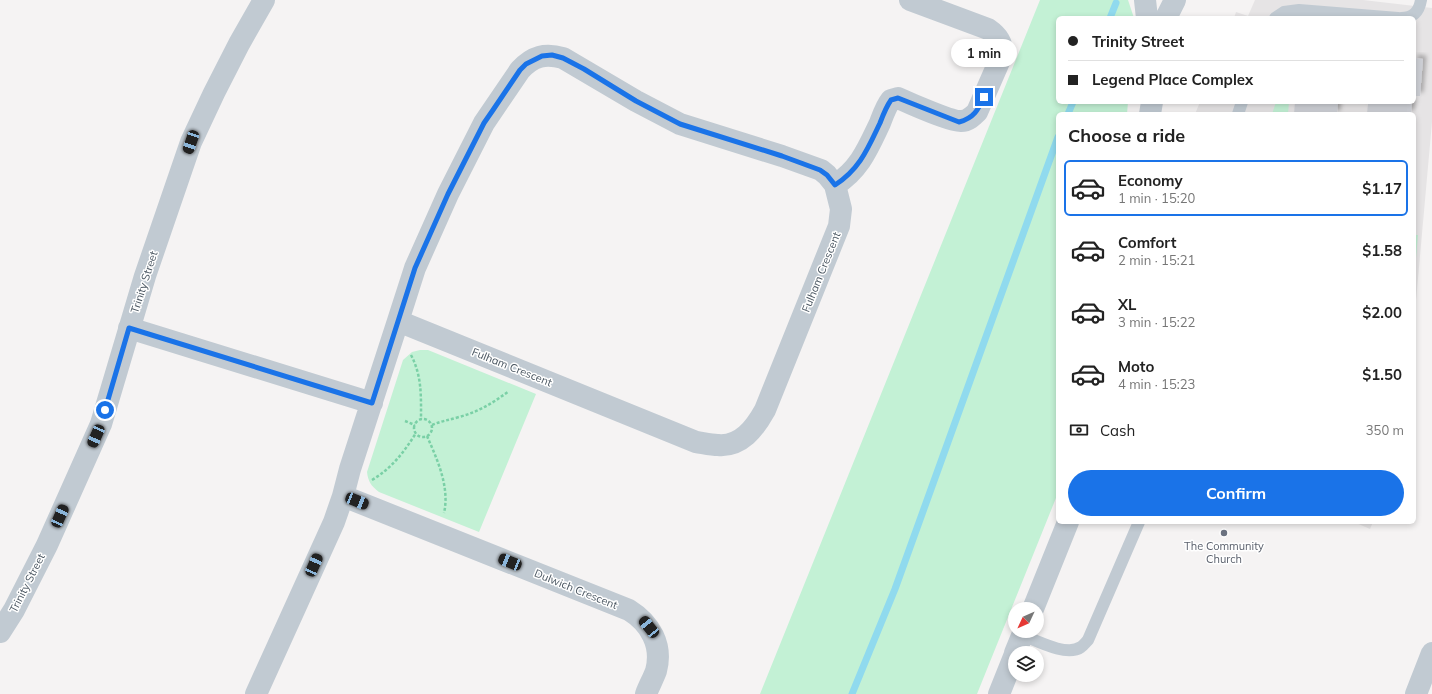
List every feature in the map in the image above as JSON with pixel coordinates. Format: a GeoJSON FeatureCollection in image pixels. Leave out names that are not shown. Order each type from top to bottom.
{"type":"FeatureCollection","features":[{"type":"Feature","properties":{"kind":"street","name":"Trinity Street"},"geometry":{"type":"LineString","coordinates":[[0,632],[14,610],[47,545],[101,424],[145,276],[191,142],[214,92],[264,0]]}},
{"type":"Feature","properties":{"kind":"street"},"geometry":{"type":"LineString","coordinates":[[256,694],[334,522],[415,268],[448,194],[484,123],[520,70],[526,64],[542,56],[552,55],[563,58],[636,101],[680,124],[782,156],[820,170],[827,175],[835,185],[847,178],[854,171],[863,157],[891,100],[898,98],[959,122],[970,118],[977,112],[1002,55],[1002,46],[1000,41],[997,36],[988,29],[910,0]]}},
{"type":"Feature","properties":{"kind":"street"},"geometry":{"type":"LineString","coordinates":[[1145,0],[1147,16]]}},
{"type":"Feature","properties":{"kind":"street"},"geometry":{"type":"LineString","coordinates":[[1167,16],[1175,0]]}},
{"type":"Feature","properties":{"kind":"street","name":"Fulham Crescent"},"geometry":{"type":"LineString","coordinates":[[398,323],[517,369],[696,442],[719,445],[734,443],[746,436],[756,425],[765,410],[839,226],[841,209],[835,185]]}},
{"type":"Feature","properties":{"kind":"street"},"geometry":{"type":"LineString","coordinates":[[129,328],[372,403]]}},
{"type":"Feature","properties":{"kind":"street","name":"Dulwich Crescent"},"geometry":{"type":"LineString","coordinates":[[343,496],[629,610],[637,615],[649,627],[657,648],[658,660],[656,671],[646,694]]}},
{"type":"Feature","properties":{"kind":"street"},"geometry":{"type":"LineString","coordinates":[[1036,602],[1067,524]]}},
{"type":"Feature","properties":{"kind":"street"},"geometry":{"type":"LineString","coordinates":[[999,694],[1019,643]]}},
{"type":"Feature","properties":{"kind":"street"},"geometry":{"type":"LineString","coordinates":[[1416,694],[1432,653]]}},
{"type":"Feature","properties":{"kind":"lane"},"geometry":{"type":"LineString","coordinates":[[1411,16],[1419,8],[1421,0]]}},
{"type":"Feature","properties":{"kind":"lane"},"geometry":{"type":"LineString","coordinates":[[1279,16],[1299,5],[1384,16]]}},
{"type":"Feature","properties":{"kind":"lane"},"geometry":{"type":"LineString","coordinates":[[1019,643],[1068,651],[1076,650],[1082,647],[1088,640],[1138,524]]}},
{"type":"Feature","properties":{"kind":"path"},"geometry":{"type":"LineString","coordinates":[[398,323],[418,368],[421,419]]}},
{"type":"Feature","properties":{"kind":"path"},"geometry":{"type":"LineString","coordinates":[[432,425],[475,412],[493,403],[510,391],[517,369]]}},
{"type":"Feature","properties":{"kind":"path"},"geometry":{"type":"LineString","coordinates":[[421,419],[426,419],[432,425],[431,432],[427,436],[421,436],[416,433],[414,427],[415,424],[421,419]]}},
{"type":"Feature","properties":{"kind":"path"},"geometry":{"type":"LineString","coordinates":[[405,421],[415,424]]}},
{"type":"Feature","properties":{"kind":"path"},"geometry":{"type":"LineString","coordinates":[[343,496],[381,474],[400,457],[416,433]]}},
{"type":"Feature","properties":{"kind":"path"},"geometry":{"type":"LineString","coordinates":[[427,436],[441,475],[445,502],[444,511],[436,533]]}},
{"type":"Feature","properties":{"kind":"shaded area"},"geometry":{"type":"Polygon","coordinates":[[[1255,0],[1363,0],[1432,8],[1432,122],[1416,301],[1416,112],[1196,112],[1199,104],[1416,104],[1416,16],[1248,16],[1255,0]]]}},
{"type":"Feature","properties":{"kind":"shaded area"},"geometry":{"type":"Polygon","coordinates":[[[1236,12],[1248,16],[1235,16],[1236,12]]]}},
{"type":"Feature","properties":{"kind":"shaded area"},"geometry":{"type":"Polygon","coordinates":[[[1359,524],[1372,524],[1370,529],[1359,524]]]}},
{"type":"Feature","properties":{"kind":"green space"},"geometry":{"type":"Polygon","coordinates":[[[1040,0],[1128,0],[1133,16],[1056,16],[1056,104],[1128,104],[1127,112],[1056,112],[1056,498],[1014,602],[1008,602],[1008,617],[977,694],[760,694],[1040,0]]]}},
{"type":"Feature","properties":{"kind":"green space"},"geometry":{"type":"Polygon","coordinates":[[[1275,104],[1289,104],[1288,112],[1273,112],[1275,104]]]}},
{"type":"Feature","properties":{"kind":"green space"},"geometry":{"type":"Polygon","coordinates":[[[1416,235],[1418,235],[1416,258],[1416,235]]]}},
{"type":"Feature","properties":{"kind":"green space"},"geometry":{"type":"Polygon","coordinates":[[[428,350],[536,394],[479,532],[379,492],[370,483],[368,478],[367,472],[403,360],[412,352],[428,350]]]}},
{"type":"Feature","properties":{"kind":"building"},"geometry":{"type":"Polygon","coordinates":[[[1416,58],[1423,59],[1420,96],[1416,96],[1416,58]]]}},
{"type":"Feature","properties":{"kind":"building"},"geometry":{"type":"Polygon","coordinates":[[[1295,104],[1338,104],[1337,112],[1294,112],[1295,104]]]}},
{"type":"Feature","properties":{"kind":"building"},"geometry":{"type":"Polygon","coordinates":[[[1368,104],[1412,104],[1411,112],[1367,112],[1368,104]]]}},
{"type":"Feature","properties":{"kind":"waterway"},"geometry":{"type":"LineString","coordinates":[[1111,16],[1116,3]]}},
{"type":"Feature","properties":{"kind":"waterway"},"geometry":{"type":"LineString","coordinates":[[1069,112],[1072,104]]}},
{"type":"Feature","properties":{"kind":"waterway"},"geometry":{"type":"LineString","coordinates":[[852,694],[895,589],[1056,143]]}},
{"type":"Feature","properties":{"kind":"place","name":"The Community Church"},"geometry":{"type":"Point","coordinates":[1224,533]}},
{"type":"Feature","properties":{"kind":"route"},"geometry":{"type":"LineString","coordinates":[[105,410],[129,328],[372,403],[415,268],[448,194],[484,123],[520,70],[526,64],[542,56],[552,55],[563,58],[636,101],[680,124],[782,156],[820,170],[827,175],[835,185],[847,178],[854,171],[863,157],[891,100],[898,98],[959,122],[970,118],[977,112],[984,97]]}}]}
